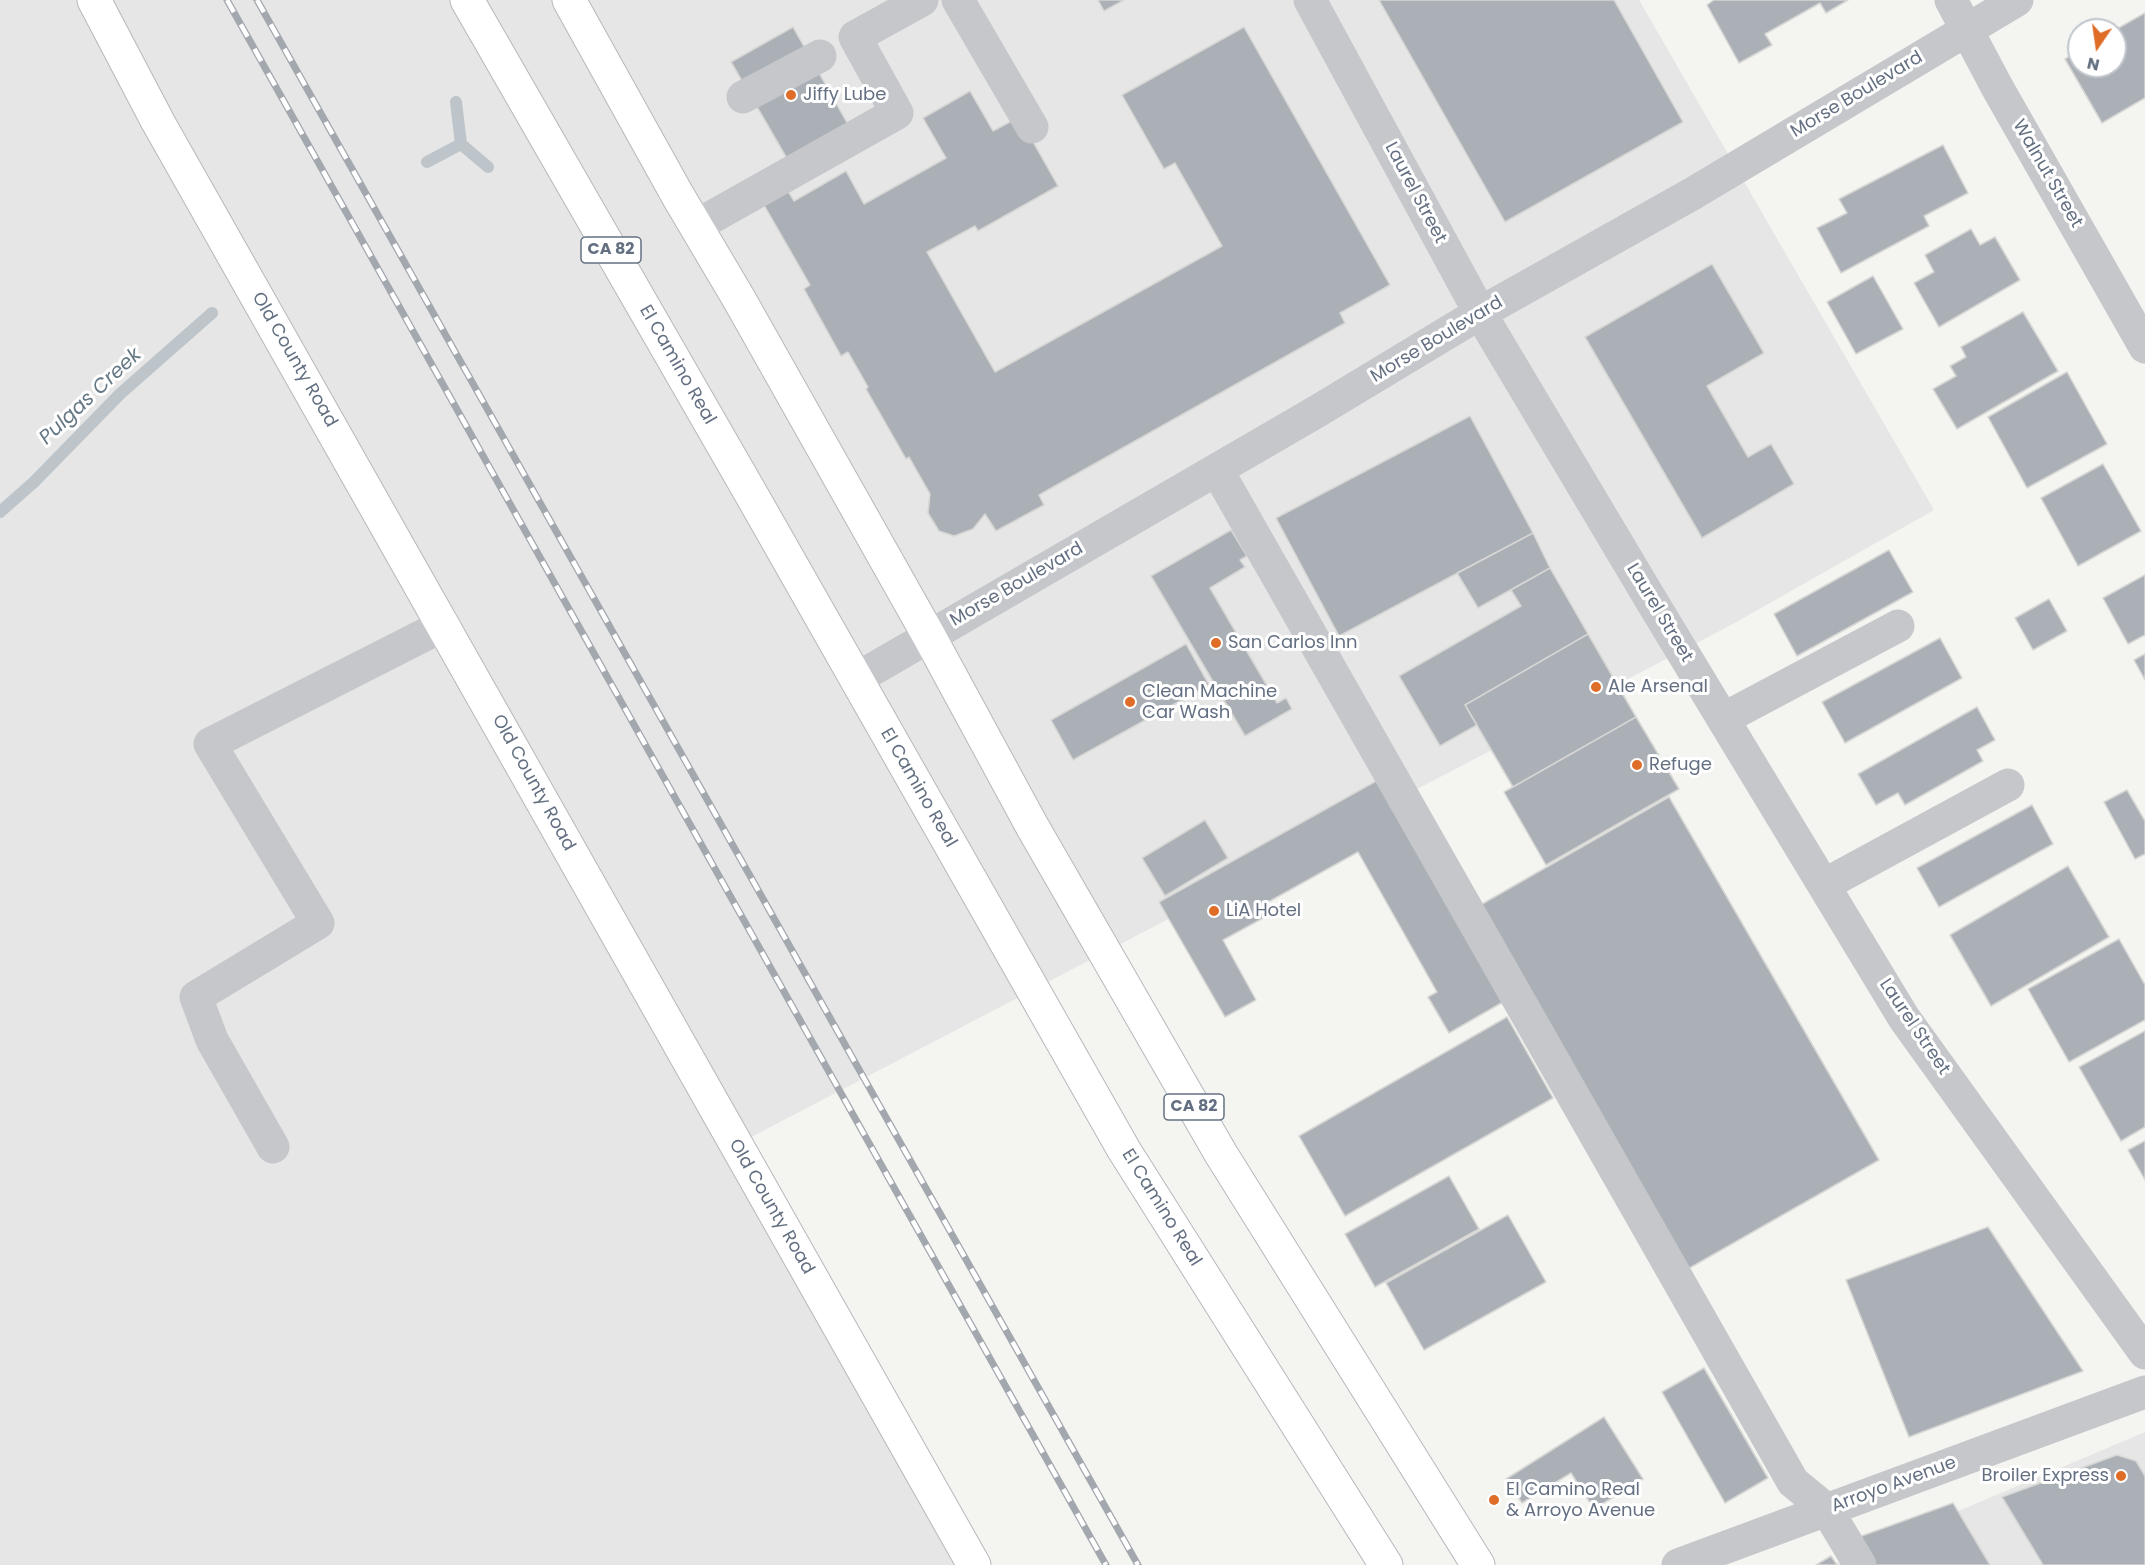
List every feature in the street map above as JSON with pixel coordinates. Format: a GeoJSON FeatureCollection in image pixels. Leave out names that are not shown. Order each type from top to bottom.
{"type":"FeatureCollection","features":[{"type":"Feature","properties":{"kind":"main road","name":"Old County Road"},"geometry":{"type":"LineString","coordinates":[[93,0],[164,132],[974,1565]]}},
{"type":"Feature","properties":{"kind":"main road","name":"El Camino Real"},"geometry":{"type":"LineString","coordinates":[[467,0],[1124,1150],[1386,1565]]}},
{"type":"Feature","properties":{"kind":"main road","name":"CA 82"},"geometry":{"type":"LineString","coordinates":[[569,0],[929,636],[1032,826],[1221,1154],[1479,1565]]}},
{"type":"Feature","properties":{"kind":"street"},"geometry":{"type":"LineString","coordinates":[[696,226],[897,112],[855,37],[922,0]]}},
{"type":"Feature","properties":{"kind":"street"},"geometry":{"type":"LineString","coordinates":[[958,0],[1032,127]]}},
{"type":"Feature","properties":{"kind":"street","name":"Laurel Street"},"geometry":{"type":"LineString","coordinates":[[1310,0],[1480,313],[1904,1018],[2145,1353]]}},
{"type":"Feature","properties":{"kind":"street","name":"Walnut Street"},"geometry":{"type":"LineString","coordinates":[[1950,0],[2145,347]]}},
{"type":"Feature","properties":{"kind":"street","name":"Morse Boulevard"},"geometry":{"type":"LineString","coordinates":[[856,679],[1217,470],[1480,313],[1692,194],[2017,0]]}},
{"type":"Feature","properties":{"kind":"street"},"geometry":{"type":"LineString","coordinates":[[743,97],[820,56]]}},
{"type":"Feature","properties":{"kind":"street"},"geometry":{"type":"LineString","coordinates":[[1217,470],[1793,1482],[1827,1510],[1860,1565]]}},
{"type":"Feature","properties":{"kind":"street"},"geometry":{"type":"LineString","coordinates":[[273,1147],[212,1040],[196,997],[318,923],[210,744],[444,625]]}},
{"type":"Feature","properties":{"kind":"street"},"geometry":{"type":"LineString","coordinates":[[1723,719],[1898,626]]}},
{"type":"Feature","properties":{"kind":"street"},"geometry":{"type":"LineString","coordinates":[[1824,885],[2008,785]]}},
{"type":"Feature","properties":{"kind":"street","name":"Arroyo Avenue"},"geometry":{"type":"LineString","coordinates":[[1678,1565],[2145,1392]]}},
{"type":"Feature","properties":{"kind":"shaded area"},"geometry":{"type":"Polygon","coordinates":[[[0,0],[1639,0],[1934,510],[1731,625],[736,1145],[974,1565],[0,1565],[0,0]]]}},
{"type":"Feature","properties":{"kind":"shaded area"},"geometry":{"type":"Polygon","coordinates":[[[2145,1432],[2145,1565],[1831,1565],[2145,1432]]]}},
{"type":"Feature","properties":{"kind":"building"},"geometry":{"type":"Polygon","coordinates":[[[1098,0],[1124,0],[1104,11],[1098,0]]]}},
{"type":"Feature","properties":{"kind":"building"},"geometry":{"type":"Polygon","coordinates":[[[1379,0],[1614,0],[1683,122],[1505,222],[1379,0]]]}},
{"type":"Feature","properties":{"kind":"building"},"geometry":{"type":"Polygon","coordinates":[[[1714,0],[1848,0],[1826,13],[1820,3],[1765,34],[1772,45],[1739,63],[1707,5],[1714,0]]]}},
{"type":"Feature","properties":{"kind":"building"},"geometry":{"type":"Polygon","coordinates":[[[2145,13],[2145,98],[2102,123],[2076,78],[2127,78],[2127,23],[2145,13]]]}},
{"type":"Feature","properties":{"kind":"building","name":"Jiffy Lube"},"geometry":{"type":"Polygon","coordinates":[[[793,27],[850,128],[789,162],[731,62],[793,27]]]}},
{"type":"Feature","properties":{"kind":"building"},"geometry":{"type":"Polygon","coordinates":[[[1244,27],[1390,285],[1340,313],[1345,323],[1039,495],[1044,505],[996,531],[985,514],[973,529],[954,536],[939,531],[928,513],[930,494],[909,457],[906,459],[866,389],[868,387],[848,352],[841,356],[804,289],[810,285],[764,205],[788,191],[794,201],[846,171],[864,204],[946,158],[923,118],[970,91],[993,131],[1019,117],[1058,186],[978,231],[975,226],[927,252],[995,372],[1222,246],[1175,163],[1164,169],[1122,95],[1244,27]]]}},
{"type":"Feature","properties":{"kind":"building"},"geometry":{"type":"Polygon","coordinates":[[[1943,145],[1968,193],[1924,216],[1929,226],[1841,273],[1817,228],[1847,213],[1839,199],[1943,145]]]}},
{"type":"Feature","properties":{"kind":"building"},"geometry":{"type":"Polygon","coordinates":[[[1971,229],[1980,245],[1995,237],[2020,280],[1939,327],[1914,283],[1934,272],[1925,255],[1971,229]]]}},
{"type":"Feature","properties":{"kind":"building"},"geometry":{"type":"Polygon","coordinates":[[[1712,264],[1764,353],[1707,386],[1748,457],[1771,444],[1794,484],[1702,538],[1585,337],[1712,264]]]}},
{"type":"Feature","properties":{"kind":"building"},"geometry":{"type":"Polygon","coordinates":[[[1873,276],[1903,329],[1856,354],[1827,302],[1873,276]]]}},
{"type":"Feature","properties":{"kind":"building"},"geometry":{"type":"Polygon","coordinates":[[[2023,312],[2058,371],[1957,429],[1933,389],[1956,376],[1950,366],[1966,357],[1961,347],[2023,312]]]}},
{"type":"Feature","properties":{"kind":"building"},"geometry":{"type":"Polygon","coordinates":[[[2067,372],[2107,444],[2027,488],[1988,417],[2067,372]]]}},
{"type":"Feature","properties":{"kind":"building"},"geometry":{"type":"Polygon","coordinates":[[[1470,416],[1533,533],[1339,636],[1276,518],[1470,416]]]}},
{"type":"Feature","properties":{"kind":"building"},"geometry":{"type":"Polygon","coordinates":[[[2103,464],[2141,531],[2078,566],[2041,498],[2103,464]]]}},
{"type":"Feature","properties":{"kind":"building","name":"San Carlos Inn"},"geometry":{"type":"Polygon","coordinates":[[[1231,530],[1247,556],[1240,560],[1245,567],[1210,588],[1277,703],[1286,698],[1292,709],[1245,736],[1151,576],[1231,530]]]}},
{"type":"Feature","properties":{"kind":"building"},"geometry":{"type":"Polygon","coordinates":[[[1533,533],[1550,568],[1478,608],[1457,573],[1533,533]]]}},
{"type":"Feature","properties":{"kind":"building"},"geometry":{"type":"Polygon","coordinates":[[[1889,550],[1913,592],[1797,656],[1774,614],[1889,550]]]}},
{"type":"Feature","properties":{"kind":"building"},"geometry":{"type":"Polygon","coordinates":[[[1550,568],[1588,634],[1465,705],[1477,725],[1440,746],[1399,676],[1521,606],[1511,590],[1550,568]]]}},
{"type":"Feature","properties":{"kind":"building"},"geometry":{"type":"Polygon","coordinates":[[[2145,575],[2145,635],[2128,644],[2103,598],[2145,575]]]}},
{"type":"Feature","properties":{"kind":"building"},"geometry":{"type":"Polygon","coordinates":[[[2049,599],[2067,631],[2033,650],[2015,618],[2049,599]]]}},
{"type":"Feature","properties":{"kind":"building"},"geometry":{"type":"Polygon","coordinates":[[[1588,634],[1636,717],[1513,787],[1465,705],[1588,634]]]}},
{"type":"Feature","properties":{"kind":"building"},"geometry":{"type":"Polygon","coordinates":[[[1940,638],[1962,678],[1845,743],[1822,702],[1940,638]]]}},
{"type":"Feature","properties":{"kind":"building","name":"Clean Machine Car Wash"},"geometry":{"type":"Polygon","coordinates":[[[1186,644],[1209,685],[1073,760],[1051,720],[1186,644]]]}},
{"type":"Feature","properties":{"kind":"building"},"geometry":{"type":"Polygon","coordinates":[[[2145,654],[2145,680],[2134,660],[2145,654]]]}},
{"type":"Feature","properties":{"kind":"building"},"geometry":{"type":"Polygon","coordinates":[[[1977,707],[1995,740],[1977,750],[1983,761],[1905,805],[1898,793],[1876,805],[1858,774],[1977,707]]]}},
{"type":"Feature","properties":{"kind":"building"},"geometry":{"type":"Polygon","coordinates":[[[1636,717],[1679,789],[1546,865],[1504,792],[1636,717]]]}},
{"type":"Feature","properties":{"kind":"building","name":"LiA Hotel"},"geometry":{"type":"Polygon","coordinates":[[[1378,780],[1503,1002],[1449,1033],[1428,997],[1437,992],[1358,852],[1261,906],[1267,916],[1223,940],[1256,1000],[1225,1017],[1159,902],[1378,780]]]}},
{"type":"Feature","properties":{"kind":"building"},"geometry":{"type":"Polygon","coordinates":[[[2127,790],[2145,821],[2145,854],[2135,859],[2104,802],[2127,790]]]}},
{"type":"Feature","properties":{"kind":"building"},"geometry":{"type":"Polygon","coordinates":[[[1669,797],[1879,1160],[1686,1270],[1477,907],[1669,797]]]}},
{"type":"Feature","properties":{"kind":"building"},"geometry":{"type":"Polygon","coordinates":[[[2032,805],[2053,844],[1939,907],[1917,868],[2032,805]]]}},
{"type":"Feature","properties":{"kind":"building"},"geometry":{"type":"Polygon","coordinates":[[[1205,820],[1228,858],[1165,896],[1142,858],[1205,820]]]}},
{"type":"Feature","properties":{"kind":"building"},"geometry":{"type":"Polygon","coordinates":[[[2068,866],[2109,937],[1991,1006],[1950,935],[2068,866]]]}},
{"type":"Feature","properties":{"kind":"building"},"geometry":{"type":"Polygon","coordinates":[[[2119,939],[2145,985],[2145,1020],[2069,1062],[2028,989],[2119,939]]]}},
{"type":"Feature","properties":{"kind":"building"},"geometry":{"type":"Polygon","coordinates":[[[1507,1017],[1553,1098],[1345,1216],[1299,1136],[1507,1017]]]}},
{"type":"Feature","properties":{"kind":"building"},"geometry":{"type":"Polygon","coordinates":[[[2145,1031],[2145,1127],[2121,1141],[2079,1067],[2145,1031]]]}},
{"type":"Feature","properties":{"kind":"building"},"geometry":{"type":"Polygon","coordinates":[[[2145,1141],[2145,1180],[2128,1150],[2145,1141]]]}},
{"type":"Feature","properties":{"kind":"building"},"geometry":{"type":"Polygon","coordinates":[[[1449,1176],[1479,1229],[1375,1287],[1345,1234],[1449,1176]]]}},
{"type":"Feature","properties":{"kind":"building"},"geometry":{"type":"Polygon","coordinates":[[[1508,1215],[1546,1282],[1424,1350],[1386,1283],[1508,1215]]]}},
{"type":"Feature","properties":{"kind":"building"},"geometry":{"type":"Polygon","coordinates":[[[1988,1227],[2083,1371],[1909,1437],[1846,1280],[1988,1227]]]}},
{"type":"Feature","properties":{"kind":"building"},"geometry":{"type":"Polygon","coordinates":[[[1704,1368],[1768,1478],[1725,1503],[1662,1392],[1704,1368]]]}},
{"type":"Feature","properties":{"kind":"building"},"geometry":{"type":"Polygon","coordinates":[[[1604,1417],[1643,1479],[1594,1509],[1571,1473],[1522,1503],[1506,1479],[1604,1417]]]}},
{"type":"Feature","properties":{"kind":"building"},"geometry":{"type":"Polygon","coordinates":[[[2117,1455],[2136,1461],[2145,1476],[2145,1565],[2043,1565],[2002,1497],[2117,1455]]]}},
{"type":"Feature","properties":{"kind":"building"},"geometry":{"type":"Polygon","coordinates":[[[1953,1503],[1990,1565],[1875,1565],[1859,1537],[1953,1503]]]}},
{"type":"Feature","properties":{"kind":"building"},"geometry":{"type":"Polygon","coordinates":[[[1831,1556],[1837,1565],[1816,1565],[1831,1556]]]}},
{"type":"Feature","properties":{"kind":"waterway"},"geometry":{"type":"LineString","coordinates":[[456,102],[461,144]]}},
{"type":"Feature","properties":{"kind":"waterway","name":"Pulgas Creek"},"geometry":{"type":"LineString","coordinates":[[461,144],[488,167]]}},
{"type":"Feature","properties":{"kind":"waterway","name":"Pulgas Creek"},"geometry":{"type":"LineString","coordinates":[[427,162],[461,144]]}},
{"type":"Feature","properties":{"kind":"waterway","name":"Pulgas Creek"},"geometry":{"type":"LineString","coordinates":[[0,512],[34,482],[120,394],[212,313]]}},
{"type":"Feature","properties":{"kind":"railway"},"geometry":{"type":"LineString","coordinates":[[227,0],[1106,1565]]}},
{"type":"Feature","properties":{"kind":"railway"},"geometry":{"type":"LineString","coordinates":[[257,0],[1138,1565]]}},
{"type":"Feature","properties":{"kind":"place","name":"Jiffy Lube"},"geometry":{"type":"Point","coordinates":[791,95]}},
{"type":"Feature","properties":{"kind":"place","name":"San Carlos Inn"},"geometry":{"type":"Point","coordinates":[1216,643]}},
{"type":"Feature","properties":{"kind":"place","name":"Ale Arsenal"},"geometry":{"type":"Point","coordinates":[1596,687]}},
{"type":"Feature","properties":{"kind":"place","name":"Clean Machine Car Wash"},"geometry":{"type":"Point","coordinates":[1130,702]}},
{"type":"Feature","properties":{"kind":"place","name":"Refuge"},"geometry":{"type":"Point","coordinates":[1637,765]}},
{"type":"Feature","properties":{"kind":"place","name":"LiA Hotel"},"geometry":{"type":"Point","coordinates":[1214,911]}},
{"type":"Feature","properties":{"kind":"place","name":"Broiler Express"},"geometry":{"type":"Point","coordinates":[2121,1476]}},
{"type":"Feature","properties":{"kind":"place","name":"El Camino Real & Arroyo Avenue"},"geometry":{"type":"Point","coordinates":[1494,1500]}}]}
